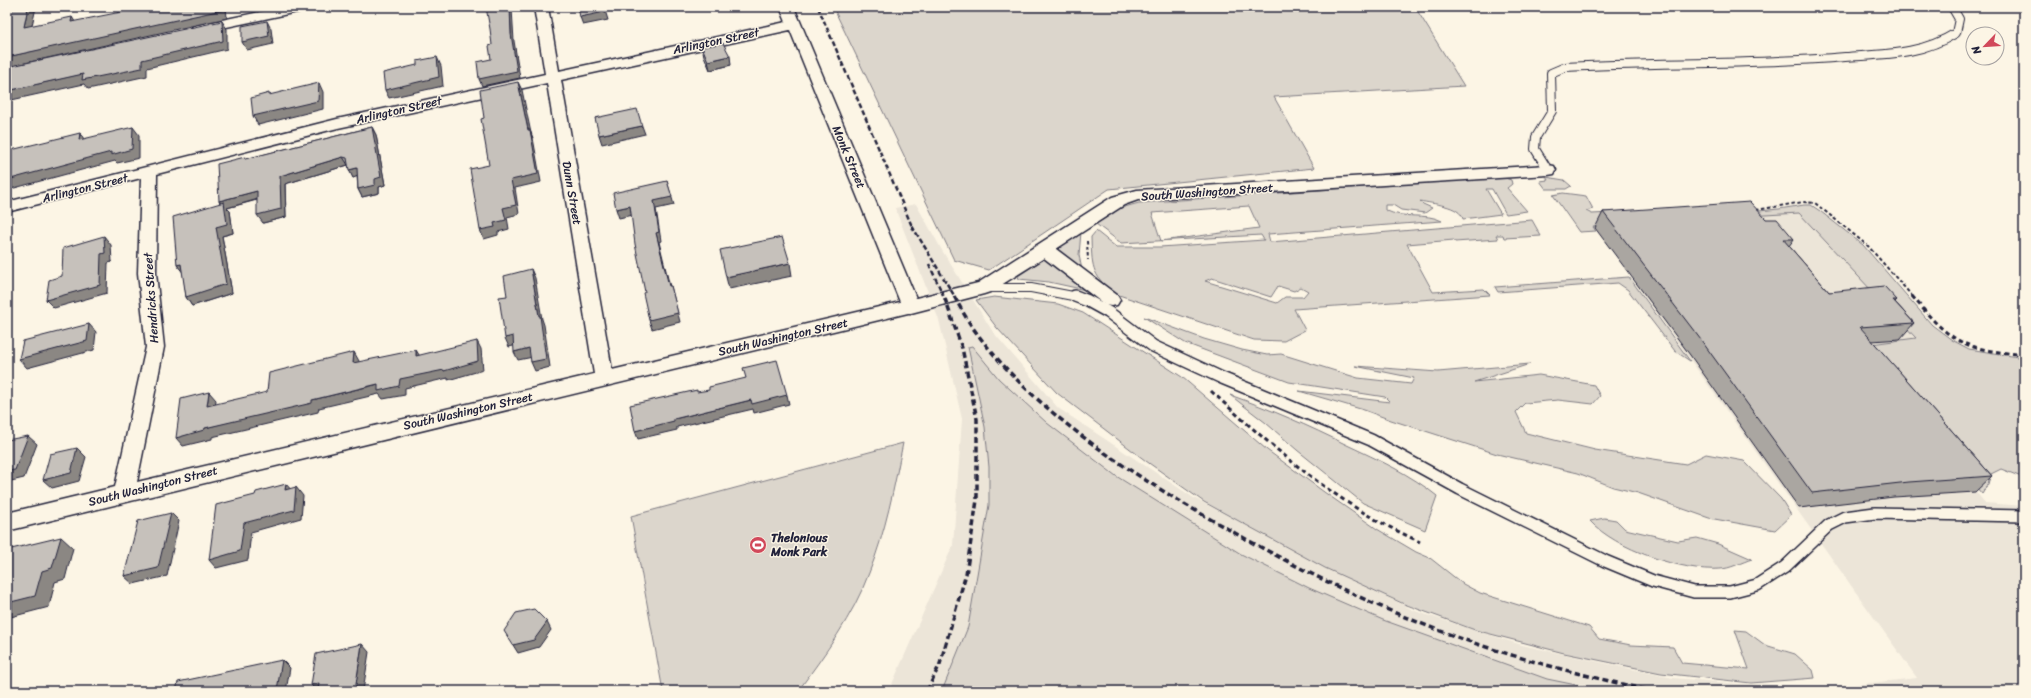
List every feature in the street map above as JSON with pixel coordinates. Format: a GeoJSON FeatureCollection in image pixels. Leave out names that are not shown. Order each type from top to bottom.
{"type":"FeatureCollection","features":[{"type":"Feature","properties":{"kind":"street"},"geometry":{"type":"LineString","coordinates":[[186,32],[302,7]]}},
{"type":"Feature","properties":{"kind":"street","name":"Dunn Street"},"geometry":{"type":"LineString","coordinates":[[541,7],[604,378]]}},
{"type":"Feature","properties":{"kind":"street","name":"Monk Street"},"geometry":{"type":"LineString","coordinates":[[787,7],[911,307]]}},
{"type":"Feature","properties":{"kind":"street","name":"Arlington Street"},"geometry":{"type":"LineString","coordinates":[[7,207],[337,124],[794,25]]}},
{"type":"Feature","properties":{"kind":"street","name":"South Washington Street"},"geometry":{"type":"LineString","coordinates":[[7,522],[604,378],[911,307],[984,288],[1118,201],[1137,195],[1548,170]]}},
{"type":"Feature","properties":{"kind":"street","name":"Hendricks Street"},"geometry":{"type":"LineString","coordinates":[[124,493],[155,347],[147,274],[149,172]]}},
{"type":"Feature","properties":{"kind":"street"},"geometry":{"type":"LineString","coordinates":[[1044,249],[1092,284],[1111,300]]}},
{"type":"Feature","properties":{"kind":"lane"},"geometry":{"type":"LineString","coordinates":[[1548,170],[1535,149],[1536,137],[1552,112],[1551,73],[1565,67],[1798,61],[1915,51],[1940,44],[1956,33],[1959,19],[1952,7]]}},
{"type":"Feature","properties":{"kind":"lane"},"geometry":{"type":"LineString","coordinates":[[984,288],[1031,288],[1071,295],[1088,301],[1108,312],[1153,346],[1222,378],[1371,440],[1460,489],[1605,561],[1653,581],[1694,592],[1730,592],[1757,585],[1785,567],[1829,525],[1845,517],[1875,513],[2024,516]]}},
{"type":"Feature","properties":{"kind":"path"},"geometry":{"type":"LineString","coordinates":[[1752,211],[1803,202],[1815,203],[1843,224],[1868,246],[1937,325],[1956,340],[1983,348],[2024,355]]}},
{"type":"Feature","properties":{"kind":"path"},"geometry":{"type":"LineString","coordinates":[[1092,218],[1087,242],[1092,284]]}},
{"type":"Feature","properties":{"kind":"path"},"geometry":{"type":"LineString","coordinates":[[1206,387],[1276,448],[1322,484],[1361,511],[1420,542]]}},
{"type":"Feature","properties":{"kind":"shaded area"},"geometry":{"type":"Polygon","coordinates":[[[833,7],[1415,7],[1464,86],[1274,97],[1314,168],[1109,189],[989,270],[954,260],[833,7]]]}},
{"type":"Feature","properties":{"kind":"shaded area"},"geometry":{"type":"Polygon","coordinates":[[[1502,177],[1511,180],[1512,184],[1507,188],[1527,211],[1506,214],[1492,189],[1486,189],[1501,214],[1463,219],[1461,214],[1457,211],[1438,204],[1420,201],[1432,208],[1425,213],[1401,210],[1393,205],[1385,205],[1385,210],[1392,213],[1407,216],[1429,217],[1442,221],[1268,234],[1270,242],[1532,220],[1541,236],[1504,238],[1503,235],[1496,235],[1498,239],[1455,242],[1454,240],[1407,244],[1433,292],[1484,289],[1490,295],[1294,309],[1305,330],[1284,341],[1254,340],[1113,293],[1100,280],[1094,268],[1091,247],[1091,237],[1096,231],[1116,247],[1160,247],[1264,240],[1261,235],[1165,240],[1259,228],[1249,206],[1152,213],[1161,241],[1121,243],[1096,224],[1121,208],[1139,203],[1502,177]],[[1212,278],[1205,281],[1277,303],[1285,297],[1303,297],[1308,291],[1301,287],[1294,291],[1278,286],[1271,297],[1212,278]]]}},
{"type":"Feature","properties":{"kind":"shaded area"},"geometry":{"type":"Polygon","coordinates":[[[1546,177],[1564,180],[1571,186],[1566,189],[1546,189],[1540,181],[1548,180],[1546,177]]]}},
{"type":"Feature","properties":{"kind":"shaded area"},"geometry":{"type":"Polygon","coordinates":[[[1563,193],[1586,196],[1593,209],[1586,211],[1592,214],[1631,212],[1639,223],[1593,227],[1596,231],[1579,232],[1553,195],[1563,193]]]}},
{"type":"Feature","properties":{"kind":"shaded area"},"geometry":{"type":"Polygon","coordinates":[[[916,204],[943,252],[993,332],[1058,408],[1194,498],[1415,611],[1522,645],[1673,678],[1807,690],[1917,678],[1594,225],[1802,211],[1916,339],[1856,345],[1985,503],[2024,506],[2024,691],[889,691],[953,545],[962,419],[939,320],[895,208],[916,204]]]}},
{"type":"Feature","properties":{"kind":"shaded area"},"geometry":{"type":"Polygon","coordinates":[[[1811,205],[1820,211],[1863,245],[1932,325],[1952,340],[1969,349],[2024,358],[2024,478],[2001,469],[1991,474],[1988,485],[1982,494],[1856,346],[1916,338],[1799,213],[1648,222],[1779,209],[1811,205]]]}},
{"type":"Feature","properties":{"kind":"shaded area"},"geometry":{"type":"Polygon","coordinates":[[[1081,232],[1079,255],[1082,270],[1055,250],[1081,232]]]}},
{"type":"Feature","properties":{"kind":"shaded area"},"geometry":{"type":"Polygon","coordinates":[[[1044,259],[1055,263],[1090,291],[1049,282],[1019,279],[1018,276],[1044,259]]]}},
{"type":"Feature","properties":{"kind":"shaded area"},"geometry":{"type":"Polygon","coordinates":[[[1629,277],[1690,361],[1675,351],[1628,290],[1618,283],[1498,292],[1495,287],[1629,277]]]}},
{"type":"Feature","properties":{"kind":"shaded area"},"geometry":{"type":"Polygon","coordinates":[[[994,297],[1058,304],[1083,313],[1182,377],[1267,450],[1324,492],[1377,529],[1416,552],[1430,558],[1463,584],[1480,593],[1589,627],[1599,639],[1631,645],[1673,647],[1682,663],[1749,669],[1735,630],[1746,631],[1765,645],[1795,654],[1813,670],[1815,678],[1751,683],[1661,673],[1564,653],[1475,630],[1404,604],[1325,568],[1204,502],[1146,461],[1057,393],[997,328],[976,300],[994,297]]]}},
{"type":"Feature","properties":{"kind":"shaded area"},"geometry":{"type":"Polygon","coordinates":[[[1144,317],[1204,339],[1242,350],[1267,355],[1281,354],[1358,378],[1411,384],[1414,378],[1355,366],[1438,372],[1530,364],[1474,382],[1539,375],[1594,385],[1600,396],[1593,404],[1558,400],[1525,403],[1516,412],[1526,433],[1595,450],[1686,464],[1706,454],[1744,461],[1781,499],[1791,515],[1775,530],[1709,518],[1638,493],[1613,487],[1578,473],[1497,454],[1364,410],[1299,391],[1390,402],[1385,397],[1289,382],[1185,343],[1144,317]]]}},
{"type":"Feature","properties":{"kind":"shaded area"},"geometry":{"type":"Polygon","coordinates":[[[972,346],[999,379],[1047,423],[1116,476],[1241,554],[1309,588],[1383,620],[1547,679],[1605,691],[942,691],[968,627],[989,505],[989,467],[985,427],[968,347],[972,346]]]}},
{"type":"Feature","properties":{"kind":"shaded area"},"geometry":{"type":"Polygon","coordinates":[[[1230,395],[1275,412],[1371,456],[1427,488],[1437,496],[1425,530],[1363,503],[1230,395]]]}},
{"type":"Feature","properties":{"kind":"shaded area","name":"Thelonious Monk Park"},"geometry":{"type":"Polygon","coordinates":[[[903,443],[885,525],[875,557],[862,589],[838,634],[798,691],[663,691],[631,516],[903,443]]]}},
{"type":"Feature","properties":{"kind":"shaded area"},"geometry":{"type":"Polygon","coordinates":[[[1604,518],[1616,520],[1625,529],[1678,541],[1697,538],[1718,544],[1752,559],[1724,569],[1705,569],[1669,563],[1650,557],[1616,541],[1601,531],[1590,521],[1604,518]]]}},
{"type":"Feature","properties":{"kind":"building"},"geometry":{"type":"Polygon","coordinates":[[[7,7],[28,7],[24,27],[72,17],[71,22],[146,7],[222,7],[222,10],[7,57],[7,7]]]}},
{"type":"Feature","properties":{"kind":"building"},"geometry":{"type":"Polygon","coordinates":[[[486,7],[510,7],[511,34],[517,71],[479,79],[477,62],[491,59],[489,46],[492,45],[486,7]]]}},
{"type":"Feature","properties":{"kind":"building"},"geometry":{"type":"Polygon","coordinates":[[[578,7],[604,7],[605,12],[580,17],[578,7]]]}},
{"type":"Feature","properties":{"kind":"building"},"geometry":{"type":"Polygon","coordinates":[[[222,21],[223,41],[142,60],[142,68],[82,80],[83,74],[7,91],[7,67],[222,21]]]}},
{"type":"Feature","properties":{"kind":"building"},"geometry":{"type":"Polygon","coordinates":[[[267,21],[269,36],[242,42],[242,26],[267,21]]]}},
{"type":"Feature","properties":{"kind":"building"},"geometry":{"type":"Polygon","coordinates":[[[723,43],[730,56],[708,61],[702,47],[723,43]]]}},
{"type":"Feature","properties":{"kind":"building"},"geometry":{"type":"Polygon","coordinates":[[[437,57],[439,77],[385,90],[383,73],[417,65],[417,61],[437,57]]]}},
{"type":"Feature","properties":{"kind":"building"},"geometry":{"type":"Polygon","coordinates":[[[518,82],[528,130],[530,130],[538,174],[511,180],[516,205],[503,208],[506,220],[494,223],[495,227],[480,230],[470,169],[489,165],[481,119],[484,118],[480,90],[518,82]]]}},
{"type":"Feature","properties":{"kind":"building"},"geometry":{"type":"Polygon","coordinates":[[[319,83],[318,101],[253,116],[251,98],[319,83]]]}},
{"type":"Feature","properties":{"kind":"building"},"geometry":{"type":"Polygon","coordinates":[[[637,109],[642,126],[599,135],[595,118],[637,109]]]}},
{"type":"Feature","properties":{"kind":"building"},"geometry":{"type":"Polygon","coordinates":[[[133,127],[132,149],[111,155],[111,152],[7,180],[7,151],[80,133],[79,140],[133,127]]]}},
{"type":"Feature","properties":{"kind":"building"},"geometry":{"type":"Polygon","coordinates":[[[372,127],[381,177],[375,179],[375,185],[358,189],[357,168],[349,170],[347,158],[343,157],[280,176],[281,209],[257,215],[257,191],[219,201],[217,164],[245,157],[245,159],[372,127]]]}},
{"type":"Feature","properties":{"kind":"building"},"geometry":{"type":"Polygon","coordinates":[[[667,181],[672,197],[654,201],[659,232],[656,233],[669,286],[671,286],[678,313],[649,320],[643,293],[645,292],[635,244],[630,206],[616,209],[613,193],[667,181]]]}},
{"type":"Feature","properties":{"kind":"building"},"geometry":{"type":"Polygon","coordinates":[[[224,202],[227,224],[216,227],[226,284],[186,297],[181,264],[177,265],[173,217],[224,202]]]}},
{"type":"Feature","properties":{"kind":"building"},"geometry":{"type":"Polygon","coordinates":[[[1750,202],[1766,219],[1777,219],[1794,239],[1783,239],[1829,292],[1884,286],[1897,300],[1893,300],[1914,323],[1860,327],[1992,476],[1909,482],[1812,493],[1701,340],[1603,212],[1750,202]]]}},
{"type":"Feature","properties":{"kind":"building"},"geometry":{"type":"Polygon","coordinates":[[[104,236],[105,253],[101,254],[100,285],[46,300],[49,280],[62,276],[63,248],[104,236]]]}},
{"type":"Feature","properties":{"kind":"building"},"geometry":{"type":"Polygon","coordinates":[[[782,237],[790,263],[726,277],[720,250],[782,237]]]}},
{"type":"Feature","properties":{"kind":"building"},"geometry":{"type":"Polygon","coordinates":[[[531,269],[546,359],[531,362],[529,348],[514,352],[513,336],[505,338],[499,297],[507,296],[504,276],[531,269]]]}},
{"type":"Feature","properties":{"kind":"building"},"geometry":{"type":"Polygon","coordinates":[[[89,324],[87,341],[19,359],[23,341],[89,324]]]}},
{"type":"Feature","properties":{"kind":"building"},"geometry":{"type":"Polygon","coordinates":[[[477,341],[478,361],[444,371],[400,379],[399,386],[378,391],[378,384],[312,400],[312,403],[205,428],[204,430],[176,438],[181,399],[209,392],[207,406],[267,392],[269,373],[354,352],[353,363],[416,350],[416,356],[477,341]]]}},
{"type":"Feature","properties":{"kind":"building"},"geometry":{"type":"Polygon","coordinates":[[[777,360],[787,395],[752,404],[751,400],[674,419],[674,421],[635,431],[630,405],[697,390],[697,392],[709,390],[709,387],[746,378],[743,368],[777,360]]]}},
{"type":"Feature","properties":{"kind":"building"},"geometry":{"type":"Polygon","coordinates":[[[28,436],[15,470],[7,471],[7,440],[28,436]]]}},
{"type":"Feature","properties":{"kind":"building"},"geometry":{"type":"Polygon","coordinates":[[[77,448],[71,473],[43,480],[50,454],[77,448]]]}},
{"type":"Feature","properties":{"kind":"building"},"geometry":{"type":"Polygon","coordinates":[[[286,484],[285,490],[296,487],[294,510],[244,523],[240,551],[209,560],[216,505],[255,495],[256,492],[286,484]]]}},
{"type":"Feature","properties":{"kind":"building"},"geometry":{"type":"Polygon","coordinates":[[[171,513],[158,568],[124,576],[138,521],[171,513]]]}},
{"type":"Feature","properties":{"kind":"building"},"geometry":{"type":"Polygon","coordinates":[[[61,537],[52,568],[42,571],[35,596],[7,603],[7,550],[61,537]]]}},
{"type":"Feature","properties":{"kind":"building"},"geometry":{"type":"Polygon","coordinates":[[[534,609],[547,622],[534,640],[513,645],[504,631],[516,613],[534,609]]]}},
{"type":"Feature","properties":{"kind":"building"},"geometry":{"type":"Polygon","coordinates":[[[362,644],[355,691],[318,691],[319,683],[311,685],[316,654],[362,644]]]}},
{"type":"Feature","properties":{"kind":"building"},"geometry":{"type":"Polygon","coordinates":[[[282,660],[277,690],[176,691],[178,682],[282,660]]]}},
{"type":"Feature","properties":{"kind":"railway"},"geometry":{"type":"LineString","coordinates":[[818,7],[914,231]]}},
{"type":"Feature","properties":{"kind":"railway"},"geometry":{"type":"LineString","coordinates":[[912,226],[955,297]]}},
{"type":"Feature","properties":{"kind":"railway"},"geometry":{"type":"LineString","coordinates":[[929,264],[944,297]]}},
{"type":"Feature","properties":{"kind":"railway"},"geometry":{"type":"LineString","coordinates":[[927,691],[940,664],[966,574],[977,500],[977,419],[962,348],[944,296]]}},
{"type":"Feature","properties":{"kind":"railway"},"geometry":{"type":"LineString","coordinates":[[954,296],[973,328],[995,356],[1020,383],[1047,408],[1076,431],[1136,474],[1167,494],[1228,529],[1350,593],[1446,633],[1548,665],[1652,691]]}},
{"type":"Feature","properties":{"kind":"place","name":"Thelonious Monk Park"},"geometry":{"type":"Point","coordinates":[758,545]}}]}
